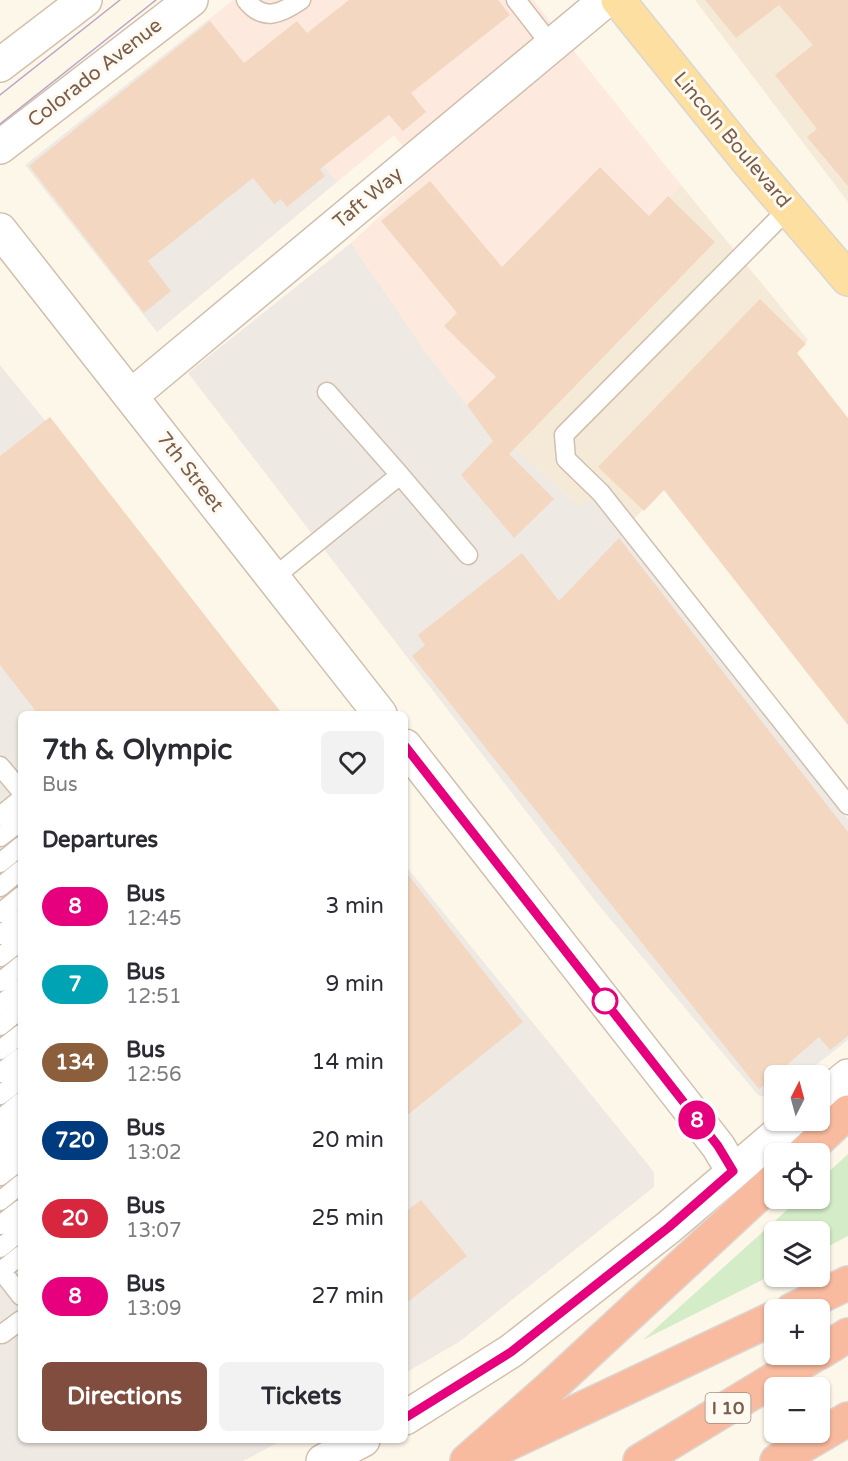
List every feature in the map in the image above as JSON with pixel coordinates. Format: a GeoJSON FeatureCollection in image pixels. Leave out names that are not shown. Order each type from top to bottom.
{"type":"FeatureCollection","features":[{"type":"Feature","properties":{"kind":"highway"},"geometry":{"type":"LineString","coordinates":[[815,1143],[848,1112]]}},
{"type":"Feature","properties":{"kind":"highway"},"geometry":{"type":"LineString","coordinates":[[469,1461],[551,1388],[764,1189]]}},
{"type":"Feature","properties":{"kind":"highway"},"geometry":{"type":"LineString","coordinates":[[815,1299],[848,1283]]}},
{"type":"Feature","properties":{"kind":"highway"},"geometry":{"type":"LineString","coordinates":[[469,1461],[764,1323]]}},
{"type":"Feature","properties":{"kind":"highway","name":"I 10"},"geometry":{"type":"LineString","coordinates":[[830,1346],[848,1335]]}},
{"type":"Feature","properties":{"kind":"highway","name":"I 10"},"geometry":{"type":"LineString","coordinates":[[640,1461],[800,1365]]}},
{"type":"Feature","properties":{"kind":"highway"},"geometry":{"type":"LineString","coordinates":[[777,1461],[848,1419]]}},
{"type":"Feature","properties":{"kind":"main road","name":"Lincoln Boulevard"},"geometry":{"type":"LineString","coordinates":[[618,0],[746,159],[848,279]]}},
{"type":"Feature","properties":{"kind":"street"},"geometry":{"type":"LineString","coordinates":[[0,65],[85,0]]}},
{"type":"Feature","properties":{"kind":"street","name":"Colorado Avenue"},"geometry":{"type":"LineString","coordinates":[[0,147],[190,0]]}},
{"type":"Feature","properties":{"kind":"street","name":"Taft Way"},"geometry":{"type":"LineString","coordinates":[[130,396],[606,0]]}},
{"type":"Feature","properties":{"kind":"street","name":"7th Street"},"geometry":{"type":"LineString","coordinates":[[0,230],[378,711]]}},
{"type":"Feature","properties":{"kind":"street"},"geometry":{"type":"LineString","coordinates":[[408,750],[718,1146],[733,1171]]}},
{"type":"Feature","properties":{"kind":"street"},"geometry":{"type":"LineString","coordinates":[[830,1091],[848,1076]]}},
{"type":"Feature","properties":{"kind":"street"},"geometry":{"type":"LineString","coordinates":[[408,1416],[511,1352],[669,1227],[781,1131]]}},
{"type":"Feature","properties":{"kind":"street"},"geometry":{"type":"LineString","coordinates":[[323,1461],[357,1443]]}},
{"type":"Feature","properties":{"kind":"lane"},"geometry":{"type":"LineString","coordinates":[[246,0],[253,9],[271,14],[284,12],[301,0]]}},
{"type":"Feature","properties":{"kind":"lane"},"geometry":{"type":"LineString","coordinates":[[516,0],[551,45]]}},
{"type":"Feature","properties":{"kind":"lane"},"geometry":{"type":"LineString","coordinates":[[788,209],[564,435],[566,459],[601,493],[848,804]]}},
{"type":"Feature","properties":{"kind":"lane"},"geometry":{"type":"LineString","coordinates":[[327,392],[468,555]]}},
{"type":"Feature","properties":{"kind":"lane"},"geometry":{"type":"LineString","coordinates":[[273,578],[400,475]]}},
{"type":"Feature","properties":{"kind":"lane"},"geometry":{"type":"LineString","coordinates":[[0,816],[18,801]]}},
{"type":"Feature","properties":{"kind":"lane"},"geometry":{"type":"LineString","coordinates":[[0,837],[18,823]]}},
{"type":"Feature","properties":{"kind":"lane"},"geometry":{"type":"LineString","coordinates":[[0,863],[18,848]]}},
{"type":"Feature","properties":{"kind":"lane"},"geometry":{"type":"LineString","coordinates":[[0,887],[18,872]]}},
{"type":"Feature","properties":{"kind":"lane"},"geometry":{"type":"LineString","coordinates":[[0,913],[18,898]]}},
{"type":"Feature","properties":{"kind":"lane"},"geometry":{"type":"LineString","coordinates":[[0,935],[18,921]]}},
{"type":"Feature","properties":{"kind":"lane"},"geometry":{"type":"LineString","coordinates":[[0,957],[18,943]]}},
{"type":"Feature","properties":{"kind":"lane"},"geometry":{"type":"LineString","coordinates":[[0,982],[18,967]]}},
{"type":"Feature","properties":{"kind":"lane"},"geometry":{"type":"LineString","coordinates":[[0,1005],[18,990]]}},
{"type":"Feature","properties":{"kind":"lane"},"geometry":{"type":"LineString","coordinates":[[0,1026],[18,1011]]}},
{"type":"Feature","properties":{"kind":"lane"},"geometry":{"type":"LineString","coordinates":[[0,1050],[18,1036]]}},
{"type":"Feature","properties":{"kind":"lane"},"geometry":{"type":"LineString","coordinates":[[0,1073],[18,1059]]}},
{"type":"Feature","properties":{"kind":"lane"},"geometry":{"type":"LineString","coordinates":[[0,1095],[18,1081]]}},
{"type":"Feature","properties":{"kind":"lane"},"geometry":{"type":"LineString","coordinates":[[0,1119],[18,1104]]}},
{"type":"Feature","properties":{"kind":"lane"},"geometry":{"type":"LineString","coordinates":[[0,1137],[18,1122]]}},
{"type":"Feature","properties":{"kind":"lane"},"geometry":{"type":"LineString","coordinates":[[0,1155],[18,1141]]}},
{"type":"Feature","properties":{"kind":"lane"},"geometry":{"type":"LineString","coordinates":[[0,1176],[18,1162]]}},
{"type":"Feature","properties":{"kind":"lane"},"geometry":{"type":"LineString","coordinates":[[0,1201],[18,1186]]}},
{"type":"Feature","properties":{"kind":"lane"},"geometry":{"type":"LineString","coordinates":[[0,1225],[18,1211]]}},
{"type":"Feature","properties":{"kind":"lane"},"geometry":{"type":"LineString","coordinates":[[0,1248],[18,1233]]}},
{"type":"Feature","properties":{"kind":"lane"},"geometry":{"type":"LineString","coordinates":[[18,1257],[0,1270],[18,1292]]}},
{"type":"Feature","properties":{"kind":"lane"},"geometry":{"type":"LineString","coordinates":[[3,1334],[18,1322]]}},
{"type":"Feature","properties":{"kind":"shaded area"},"geometry":{"type":"Polygon","coordinates":[[[233,0],[533,0],[681,185],[467,405],[425,351],[351,243],[425,174],[394,135],[337,182],[209,19],[233,0]]]}},
{"type":"Feature","properties":{"kind":"shaded area"},"geometry":{"type":"Polygon","coordinates":[[[695,0],[848,0],[848,202],[695,0]]]}},
{"type":"Feature","properties":{"kind":"shaded area"},"geometry":{"type":"Polygon","coordinates":[[[209,19],[337,182],[157,332],[25,165],[209,19]]]}},
{"type":"Feature","properties":{"kind":"shaded area"},"geometry":{"type":"Polygon","coordinates":[[[681,185],[808,340],[626,527],[579,506],[467,405],[681,185]]]}},
{"type":"Feature","properties":{"kind":"shaded area"},"geometry":{"type":"Polygon","coordinates":[[[351,243],[425,351],[467,405],[579,506],[601,493],[848,819],[848,1040],[816,1065],[764,1065],[764,1096],[758,1095],[596,902],[188,373],[351,243]]]}},
{"type":"Feature","properties":{"kind":"shaded area"},"geometry":{"type":"Polygon","coordinates":[[[0,365],[281,711],[18,711],[18,1443],[277,1443],[243,1461],[0,1461],[0,365]]]}},
{"type":"Feature","properties":{"kind":"shaded area"},"geometry":{"type":"Polygon","coordinates":[[[408,869],[654,1172],[654,1187],[459,1342],[408,1371],[408,869]]]}},
{"type":"Feature","properties":{"kind":"green space"},"geometry":{"type":"Polygon","coordinates":[[[848,1154],[848,1236],[830,1245],[830,1221],[775,1221],[788,1209],[830,1209],[830,1171],[848,1154]]]}},
{"type":"Feature","properties":{"kind":"green space"},"geometry":{"type":"Polygon","coordinates":[[[764,1231],[764,1279],[643,1340],[764,1231]]]}},
{"type":"Feature","properties":{"kind":"building"},"geometry":{"type":"Polygon","coordinates":[[[349,0],[498,0],[510,15],[411,93],[426,112],[403,131],[389,115],[320,169],[325,176],[287,207],[281,199],[274,204],[253,178],[148,261],[171,291],[144,313],[29,166],[210,21],[244,63],[297,21],[307,33],[349,0]]]}},
{"type":"Feature","properties":{"kind":"building"},"geometry":{"type":"Polygon","coordinates":[[[705,0],[848,0],[848,186],[807,137],[817,129],[775,75],[813,45],[779,5],[736,38],[705,0]]]}},
{"type":"Feature","properties":{"kind":"building"},"geometry":{"type":"Polygon","coordinates":[[[600,167],[649,216],[668,196],[715,242],[509,454],[554,499],[514,538],[461,475],[493,441],[467,405],[496,377],[444,326],[457,313],[381,221],[430,181],[502,267],[600,167]]]}},
{"type":"Feature","properties":{"kind":"building"},"geometry":{"type":"Polygon","coordinates":[[[760,299],[806,344],[797,353],[848,418],[848,725],[664,490],[644,511],[598,467],[760,299]]]}},
{"type":"Feature","properties":{"kind":"building"},"geometry":{"type":"Polygon","coordinates":[[[50,417],[280,711],[36,711],[0,665],[0,456],[50,417]]]}},
{"type":"Feature","properties":{"kind":"building"},"geometry":{"type":"Polygon","coordinates":[[[619,538],[848,832],[848,1036],[830,1050],[819,1037],[787,1065],[764,1065],[764,1085],[759,1089],[412,656],[425,645],[418,635],[522,553],[559,601],[619,538]]]}},
{"type":"Feature","properties":{"kind":"building"},"geometry":{"type":"Polygon","coordinates":[[[408,875],[523,1022],[408,1115],[408,875]]]}},
{"type":"Feature","properties":{"kind":"building"},"geometry":{"type":"Polygon","coordinates":[[[421,1200],[467,1256],[408,1302],[408,1210],[421,1200]]]}},
{"type":"Feature","properties":{"kind":"tram line"},"geometry":{"type":"LineString","coordinates":[[0,95],[120,0]]}},
{"type":"Feature","properties":{"kind":"tram line"},"geometry":{"type":"LineString","coordinates":[[0,124],[156,0]]}},
{"type":"Feature","properties":{"kind":"bus line","name":"8"},"geometry":{"type":"LineString","coordinates":[[408,750],[718,1146],[733,1171],[669,1227],[511,1352],[408,1416]]}}]}
